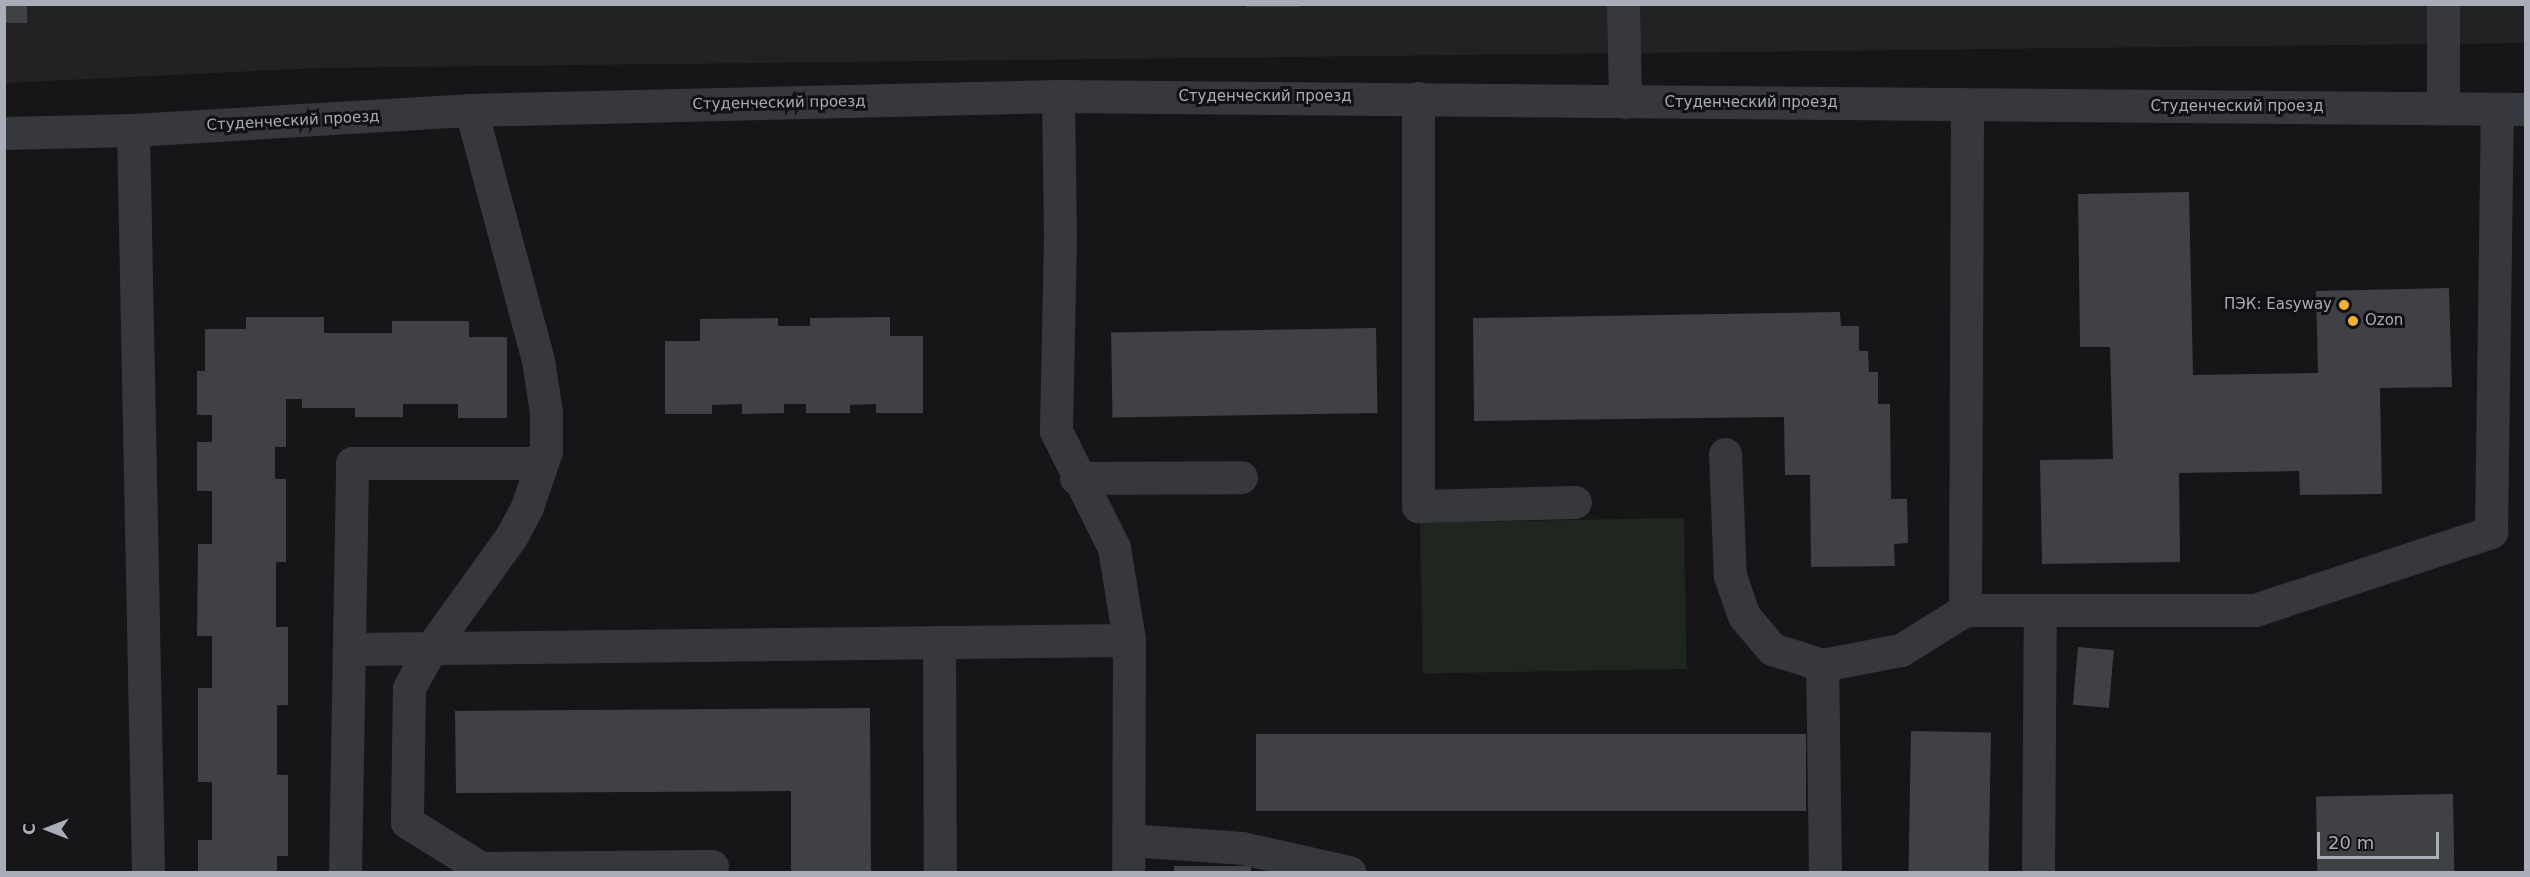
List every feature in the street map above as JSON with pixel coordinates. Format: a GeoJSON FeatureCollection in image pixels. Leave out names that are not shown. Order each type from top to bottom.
{"type":"FeatureCollection","features":[{"type":"Feature","properties":{"kind":"street"},"geometry":{"type":"LineString","coordinates":[[1623,4],[1625,102]]}},
{"type":"Feature","properties":{"kind":"street"},"geometry":{"type":"LineString","coordinates":[[2443,4],[2443,108]]}},
{"type":"Feature","properties":{"kind":"street"},"geometry":{"type":"LineString","coordinates":[[1058,96],[1060,237],[1056,431],[1076,478],[1114,548],[1129,640],[1128,873]]}},
{"type":"Feature","properties":{"kind":"street","name":"Студенческий проезд"},"geometry":{"type":"LineString","coordinates":[[4,133],[133,130],[471,110],[1058,96],[2511,109]]}},
{"type":"Feature","properties":{"kind":"street"},"geometry":{"type":"LineString","coordinates":[[1418,98],[1418,506],[1575,502]]}},
{"type":"Feature","properties":{"kind":"street"},"geometry":{"type":"LineString","coordinates":[[1965,610],[1968,105]]}},
{"type":"Feature","properties":{"kind":"street"},"geometry":{"type":"LineString","coordinates":[[1725,454],[1730,576],[1744,616],[1772,649],[1822,665],[1901,650],[1965,610],[2255,610],[2491,532],[2511,109]]}},
{"type":"Feature","properties":{"kind":"street"},"geometry":{"type":"LineString","coordinates":[[471,110],[538,360],[546,412],[546,451],[527,507],[511,537],[431,648],[409,688],[406,822],[481,868],[712,866]]}},
{"type":"Feature","properties":{"kind":"street"},"geometry":{"type":"LineString","coordinates":[[133,130],[148,873]]}},
{"type":"Feature","properties":{"kind":"street"},"geometry":{"type":"LineString","coordinates":[[345,873],[352,462],[542,462]]}},
{"type":"Feature","properties":{"kind":"street"},"geometry":{"type":"LineString","coordinates":[[1076,478],[1241,477]]}},
{"type":"Feature","properties":{"kind":"street"},"geometry":{"type":"LineString","coordinates":[[2038,873],[2040,610]]}},
{"type":"Feature","properties":{"kind":"street"},"geometry":{"type":"LineString","coordinates":[[349,649],[1129,640]]}},
{"type":"Feature","properties":{"kind":"street"},"geometry":{"type":"LineString","coordinates":[[939,642],[940,873]]}},
{"type":"Feature","properties":{"kind":"street"},"geometry":{"type":"LineString","coordinates":[[1822,665],[1825,873]]}},
{"type":"Feature","properties":{"kind":"street"},"geometry":{"type":"LineString","coordinates":[[1128,840],[1242,848],[1348,873]]}},
{"type":"Feature","properties":{"kind":"shaded area"},"geometry":{"type":"Polygon","coordinates":[[[2525,4],[2526,43],[319,68],[5,83],[4,5],[2525,4]]]}},
{"type":"Feature","properties":{"kind":"shaded area"},"geometry":{"type":"Polygon","coordinates":[[[1684,518],[1687,669],[1423,674],[1420,523],[1684,518]]]}},
{"type":"Feature","properties":{"kind":"building"},"geometry":{"type":"Polygon","coordinates":[[[4,4],[27,4],[27,23],[4,23],[4,4]]]}},
{"type":"Feature","properties":{"kind":"building"},"geometry":{"type":"Polygon","coordinates":[[[1246,4],[1300,4],[1300,7],[1246,7],[1246,4]]]}},
{"type":"Feature","properties":{"kind":"building"},"geometry":{"type":"Polygon","coordinates":[[[2189,192],[2193,375],[2318,373],[2316,291],[2449,288],[2452,387],[2380,388],[2382,494],[2300,495],[2299,471],[2179,473],[2180,562],[2042,564],[2040,460],[2113,459],[2110,347],[2080,347],[2078,194],[2189,192]]]}},
{"type":"Feature","properties":{"kind":"building"},"geometry":{"type":"Polygon","coordinates":[[[1840,312],[1841,326],[1859,326],[1859,351],[1868,351],[1869,372],[1878,372],[1878,404],[1890,404],[1891,499],[1907,499],[1908,543],[1894,544],[1895,566],[1811,567],[1810,475],[1785,475],[1784,417],[1474,421],[1473,318],[1840,312]]]}},
{"type":"Feature","properties":{"kind":"building"},"geometry":{"type":"Polygon","coordinates":[[[246,317],[324,317],[324,333],[392,333],[392,321],[469,321],[469,337],[507,337],[507,418],[458,418],[458,404],[403,404],[403,417],[355,417],[355,408],[302,408],[302,399],[286,399],[286,447],[275,447],[275,479],[286,479],[286,562],[276,562],[276,627],[288,627],[288,705],[277,705],[277,775],[288,775],[288,856],[277,856],[277,872],[198,872],[198,840],[212,840],[212,782],[198,782],[198,688],[212,688],[212,636],[197,636],[198,544],[212,544],[212,491],[197,491],[197,442],[212,442],[212,415],[197,415],[197,371],[205,371],[205,329],[246,329],[246,317]]]}},
{"type":"Feature","properties":{"kind":"building"},"geometry":{"type":"Polygon","coordinates":[[[890,317],[890,336],[923,336],[923,413],[876,413],[876,404],[850,405],[850,413],[806,413],[806,404],[784,404],[784,413],[742,414],[742,404],[712,405],[712,414],[665,414],[665,341],[700,341],[700,319],[778,318],[778,326],[810,326],[810,318],[890,317]]]}},
{"type":"Feature","properties":{"kind":"building"},"geometry":{"type":"Polygon","coordinates":[[[1376,328],[1377,413],[1113,418],[1111,333],[1376,328]]]}},
{"type":"Feature","properties":{"kind":"building"},"geometry":{"type":"Polygon","coordinates":[[[2078,647],[2114,650],[2109,708],[2073,705],[2078,647]]]}},
{"type":"Feature","properties":{"kind":"building"},"geometry":{"type":"Polygon","coordinates":[[[870,708],[871,872],[791,872],[791,791],[456,793],[455,711],[870,708]]]}},
{"type":"Feature","properties":{"kind":"building"},"geometry":{"type":"Polygon","coordinates":[[[1911,731],[1991,732],[1989,872],[1909,872],[1911,731]]]}},
{"type":"Feature","properties":{"kind":"building"},"geometry":{"type":"Polygon","coordinates":[[[1256,734],[1806,734],[1806,811],[1256,811],[1256,734]]]}},
{"type":"Feature","properties":{"kind":"building"},"geometry":{"type":"Polygon","coordinates":[[[2453,794],[2454,872],[2317,872],[2316,796],[2453,794]]]}},
{"type":"Feature","properties":{"kind":"building"},"geometry":{"type":"Polygon","coordinates":[[[1174,866],[1251,866],[1251,872],[1174,872],[1174,866]]]}},
{"type":"Feature","properties":{"kind":"place","name":"ПЭК: Easyway"},"geometry":{"type":"Point","coordinates":[2344,305]}},
{"type":"Feature","properties":{"kind":"place","name":"Ozon"},"geometry":{"type":"Point","coordinates":[2353,321]}}]}
